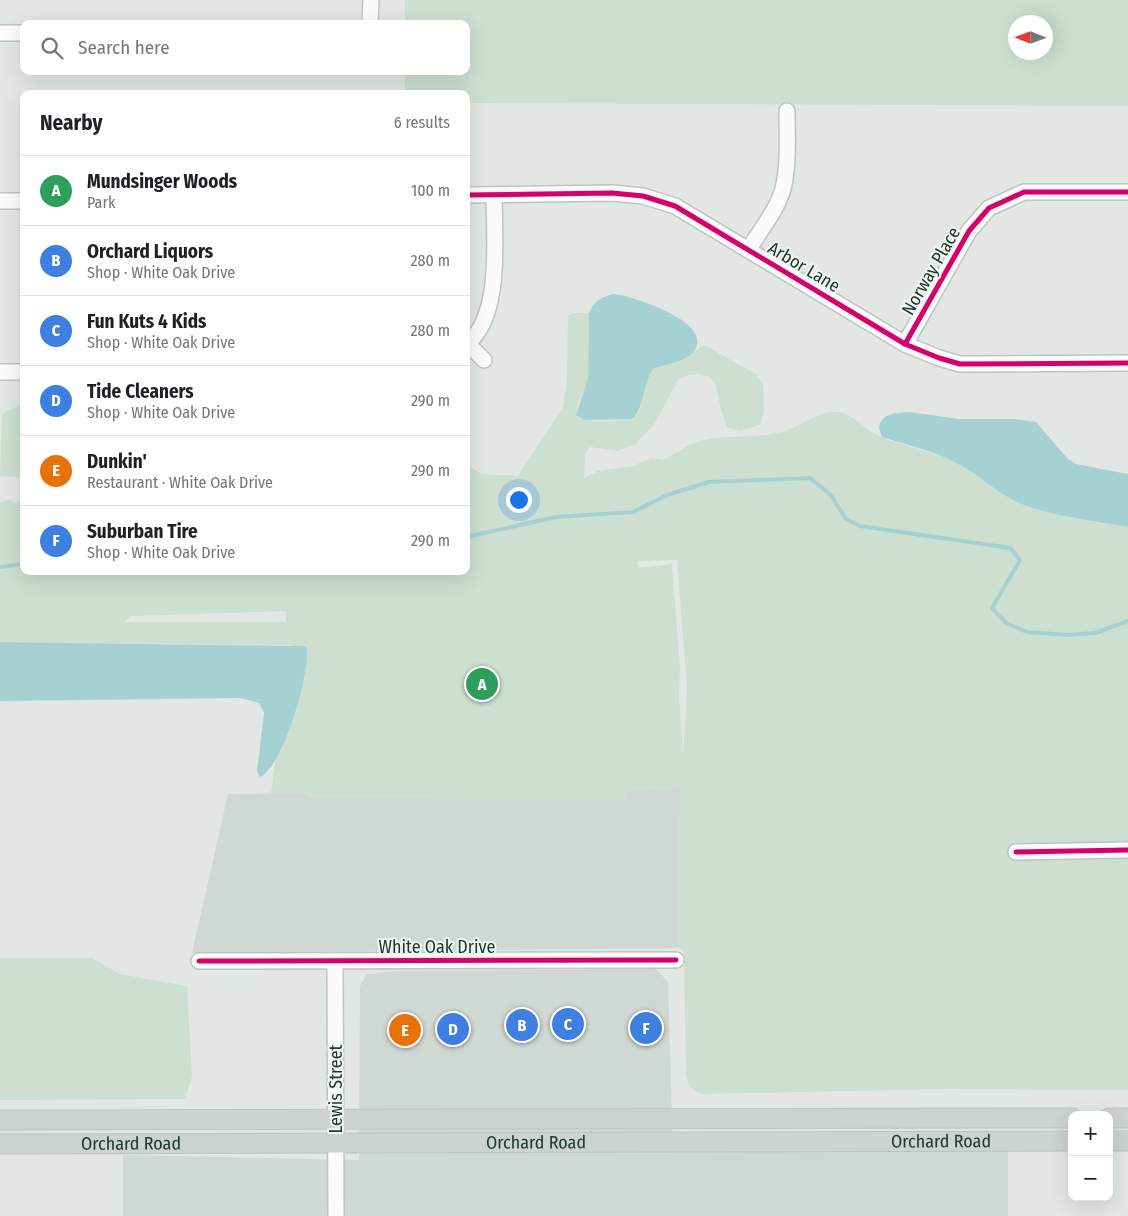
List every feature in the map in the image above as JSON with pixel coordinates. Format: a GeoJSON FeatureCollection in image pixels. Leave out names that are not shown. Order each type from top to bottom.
{"type":"FeatureCollection","features":[{"type":"Feature","properties":{"kind":"main road","name":"Orchard Road"},"geometry":{"type":"LineString","coordinates":[[0,1120],[1068,1118]]}},
{"type":"Feature","properties":{"kind":"main road"},"geometry":{"type":"LineString","coordinates":[[1113,1118],[1128,1118]]}},
{"type":"Feature","properties":{"kind":"main road","name":"Orchard Road"},"geometry":{"type":"LineString","coordinates":[[0,1144],[1068,1141]]}},
{"type":"Feature","properties":{"kind":"main road"},"geometry":{"type":"LineString","coordinates":[[1113,1141],[1128,1141]]}},
{"type":"Feature","properties":{"kind":"street"},"geometry":{"type":"LineString","coordinates":[[370,20],[371,0]]}},
{"type":"Feature","properties":{"kind":"street"},"geometry":{"type":"LineString","coordinates":[[0,33],[20,33]]}},
{"type":"Feature","properties":{"kind":"street"},"geometry":{"type":"LineString","coordinates":[[748,250],[771,214],[783,190],[786,165],[787,111]]}},
{"type":"Feature","properties":{"kind":"street","name":"Norway Place"},"geometry":{"type":"LineString","coordinates":[[904,344],[969,231],[989,208],[1024,192],[1128,192]]}},
{"type":"Feature","properties":{"kind":"street","name":"Arbor Lane"},"geometry":{"type":"LineString","coordinates":[[470,195],[612,194],[643,196],[675,206],[904,344],[960,364],[1128,363]]}},
{"type":"Feature","properties":{"kind":"street"},"geometry":{"type":"LineString","coordinates":[[470,340],[482,325],[488,310],[492,287],[494,196]]}},
{"type":"Feature","properties":{"kind":"street"},"geometry":{"type":"LineString","coordinates":[[0,201],[20,200]]}},
{"type":"Feature","properties":{"kind":"street"},"geometry":{"type":"LineString","coordinates":[[470,347],[484,360]]}},
{"type":"Feature","properties":{"kind":"street"},"geometry":{"type":"LineString","coordinates":[[0,372],[20,372]]}},
{"type":"Feature","properties":{"kind":"street"},"geometry":{"type":"LineString","coordinates":[[1016,852],[1128,850]]}},
{"type":"Feature","properties":{"kind":"street","name":"White Oak Drive"},"geometry":{"type":"LineString","coordinates":[[199,961],[676,960]]}},
{"type":"Feature","properties":{"kind":"street","name":"Lewis Street"},"geometry":{"type":"LineString","coordinates":[[335,961],[336,1216]]}},
{"type":"Feature","properties":{"kind":"shaded area"},"geometry":{"type":"Polygon","coordinates":[[[684,789],[683,948],[192,953],[228,794],[684,789]]]}},
{"type":"Feature","properties":{"kind":"shaded area"},"geometry":{"type":"Polygon","coordinates":[[[656,969],[668,982],[673,1152],[1008,1147],[1008,1216],[123,1216],[123,1155],[359,1160],[360,986],[367,974],[397,971],[656,969]]]}},
{"type":"Feature","properties":{"kind":"green space"},"geometry":{"type":"Polygon","coordinates":[[[405,0],[1128,0],[1128,106],[470,103],[470,90],[405,90],[405,75],[470,75],[470,20],[405,20],[405,0]]]}},
{"type":"Feature","properties":{"kind":"green space"},"geometry":{"type":"Polygon","coordinates":[[[573,313],[589,313],[588,378],[578,404],[578,418],[592,421],[612,421],[636,415],[641,408],[644,387],[653,369],[688,356],[704,345],[756,374],[763,384],[764,411],[760,425],[739,431],[727,427],[716,386],[710,377],[699,374],[688,375],[678,380],[655,423],[635,445],[618,451],[590,447],[585,455],[584,478],[598,471],[632,466],[652,458],[663,460],[702,440],[759,436],[780,432],[820,415],[839,412],[850,416],[881,437],[939,455],[957,463],[1003,495],[1024,505],[1053,514],[1128,527],[1128,1090],[947,1089],[702,1094],[691,1087],[686,1075],[684,953],[679,947],[678,831],[681,789],[627,790],[626,799],[309,798],[307,793],[271,794],[291,645],[0,642],[0,503],[10,499],[16,503],[20,502],[20,575],[470,575],[470,467],[481,474],[518,476],[563,407],[567,380],[568,316],[573,313]],[[677,560],[637,561],[638,568],[672,564],[680,668],[679,696],[683,757],[687,687],[677,560]],[[286,611],[132,616],[124,622],[286,622],[286,611]]]}},
{"type":"Feature","properties":{"kind":"green space"},"geometry":{"type":"Polygon","coordinates":[[[20,406],[20,478],[0,476],[2,415],[8,410],[20,406]]]}},
{"type":"Feature","properties":{"kind":"green space"},"geometry":{"type":"Polygon","coordinates":[[[0,958],[92,958],[120,974],[187,986],[192,1076],[185,1099],[0,1100],[0,958]]]}},
{"type":"Feature","properties":{"kind":"water"},"geometry":{"type":"Polygon","coordinates":[[[614,294],[653,305],[682,321],[693,330],[697,340],[695,350],[681,360],[653,369],[649,375],[641,404],[631,419],[584,420],[576,415],[588,378],[589,313],[599,300],[614,294]]]}},
{"type":"Feature","properties":{"kind":"water"},"geometry":{"type":"Polygon","coordinates":[[[910,412],[958,419],[1015,419],[1036,422],[1068,459],[1076,464],[1128,474],[1128,527],[1067,517],[1021,504],[1002,494],[949,459],[882,437],[879,428],[880,423],[886,416],[910,412]]]}},
{"type":"Feature","properties":{"kind":"water"},"geometry":{"type":"Polygon","coordinates":[[[0,642],[301,646],[306,647],[307,659],[294,718],[277,757],[269,770],[260,777],[257,771],[264,713],[259,703],[241,698],[0,701],[0,642]]]}},
{"type":"Feature","properties":{"kind":"waterway"},"geometry":{"type":"LineString","coordinates":[[470,536],[556,517],[633,512],[667,495],[709,482],[810,478],[830,494],[846,519],[860,526],[1010,548],[1020,560],[992,608],[1006,623],[1027,632],[1067,635],[1095,633],[1128,621]]}},
{"type":"Feature","properties":{"kind":"waterway"},"geometry":{"type":"LineString","coordinates":[[0,567],[20,564]]}},
{"type":"Feature","properties":{"kind":"cycle path"},"geometry":{"type":"LineString","coordinates":[[905,344],[969,231],[989,208],[1024,192],[1128,192]]}},
{"type":"Feature","properties":{"kind":"cycle path"},"geometry":{"type":"LineString","coordinates":[[470,195],[612,193],[643,196],[675,206],[905,344],[939,358],[960,364],[1128,363]]}},
{"type":"Feature","properties":{"kind":"cycle path"},"geometry":{"type":"LineString","coordinates":[[1016,852],[1128,850]]}},
{"type":"Feature","properties":{"kind":"cycle path"},"geometry":{"type":"LineString","coordinates":[[199,961],[676,960]]}},
{"type":"Feature","properties":{"kind":"place","name":"Mundsinger Woods"},"geometry":{"type":"Point","coordinates":[482,684]}},
{"type":"Feature","properties":{"kind":"place","name":"Fun Kuts 4 Kids"},"geometry":{"type":"Point","coordinates":[568,1024]}},
{"type":"Feature","properties":{"kind":"place","name":"Orchard Liquors"},"geometry":{"type":"Point","coordinates":[522,1025]}},
{"type":"Feature","properties":{"kind":"place","name":"Suburban Tire"},"geometry":{"type":"Point","coordinates":[646,1028]}},
{"type":"Feature","properties":{"kind":"place","name":"Tide Cleaners"},"geometry":{"type":"Point","coordinates":[453,1029]}},
{"type":"Feature","properties":{"kind":"place","name":"Dunkin'"},"geometry":{"type":"Point","coordinates":[405,1030]}}]}
